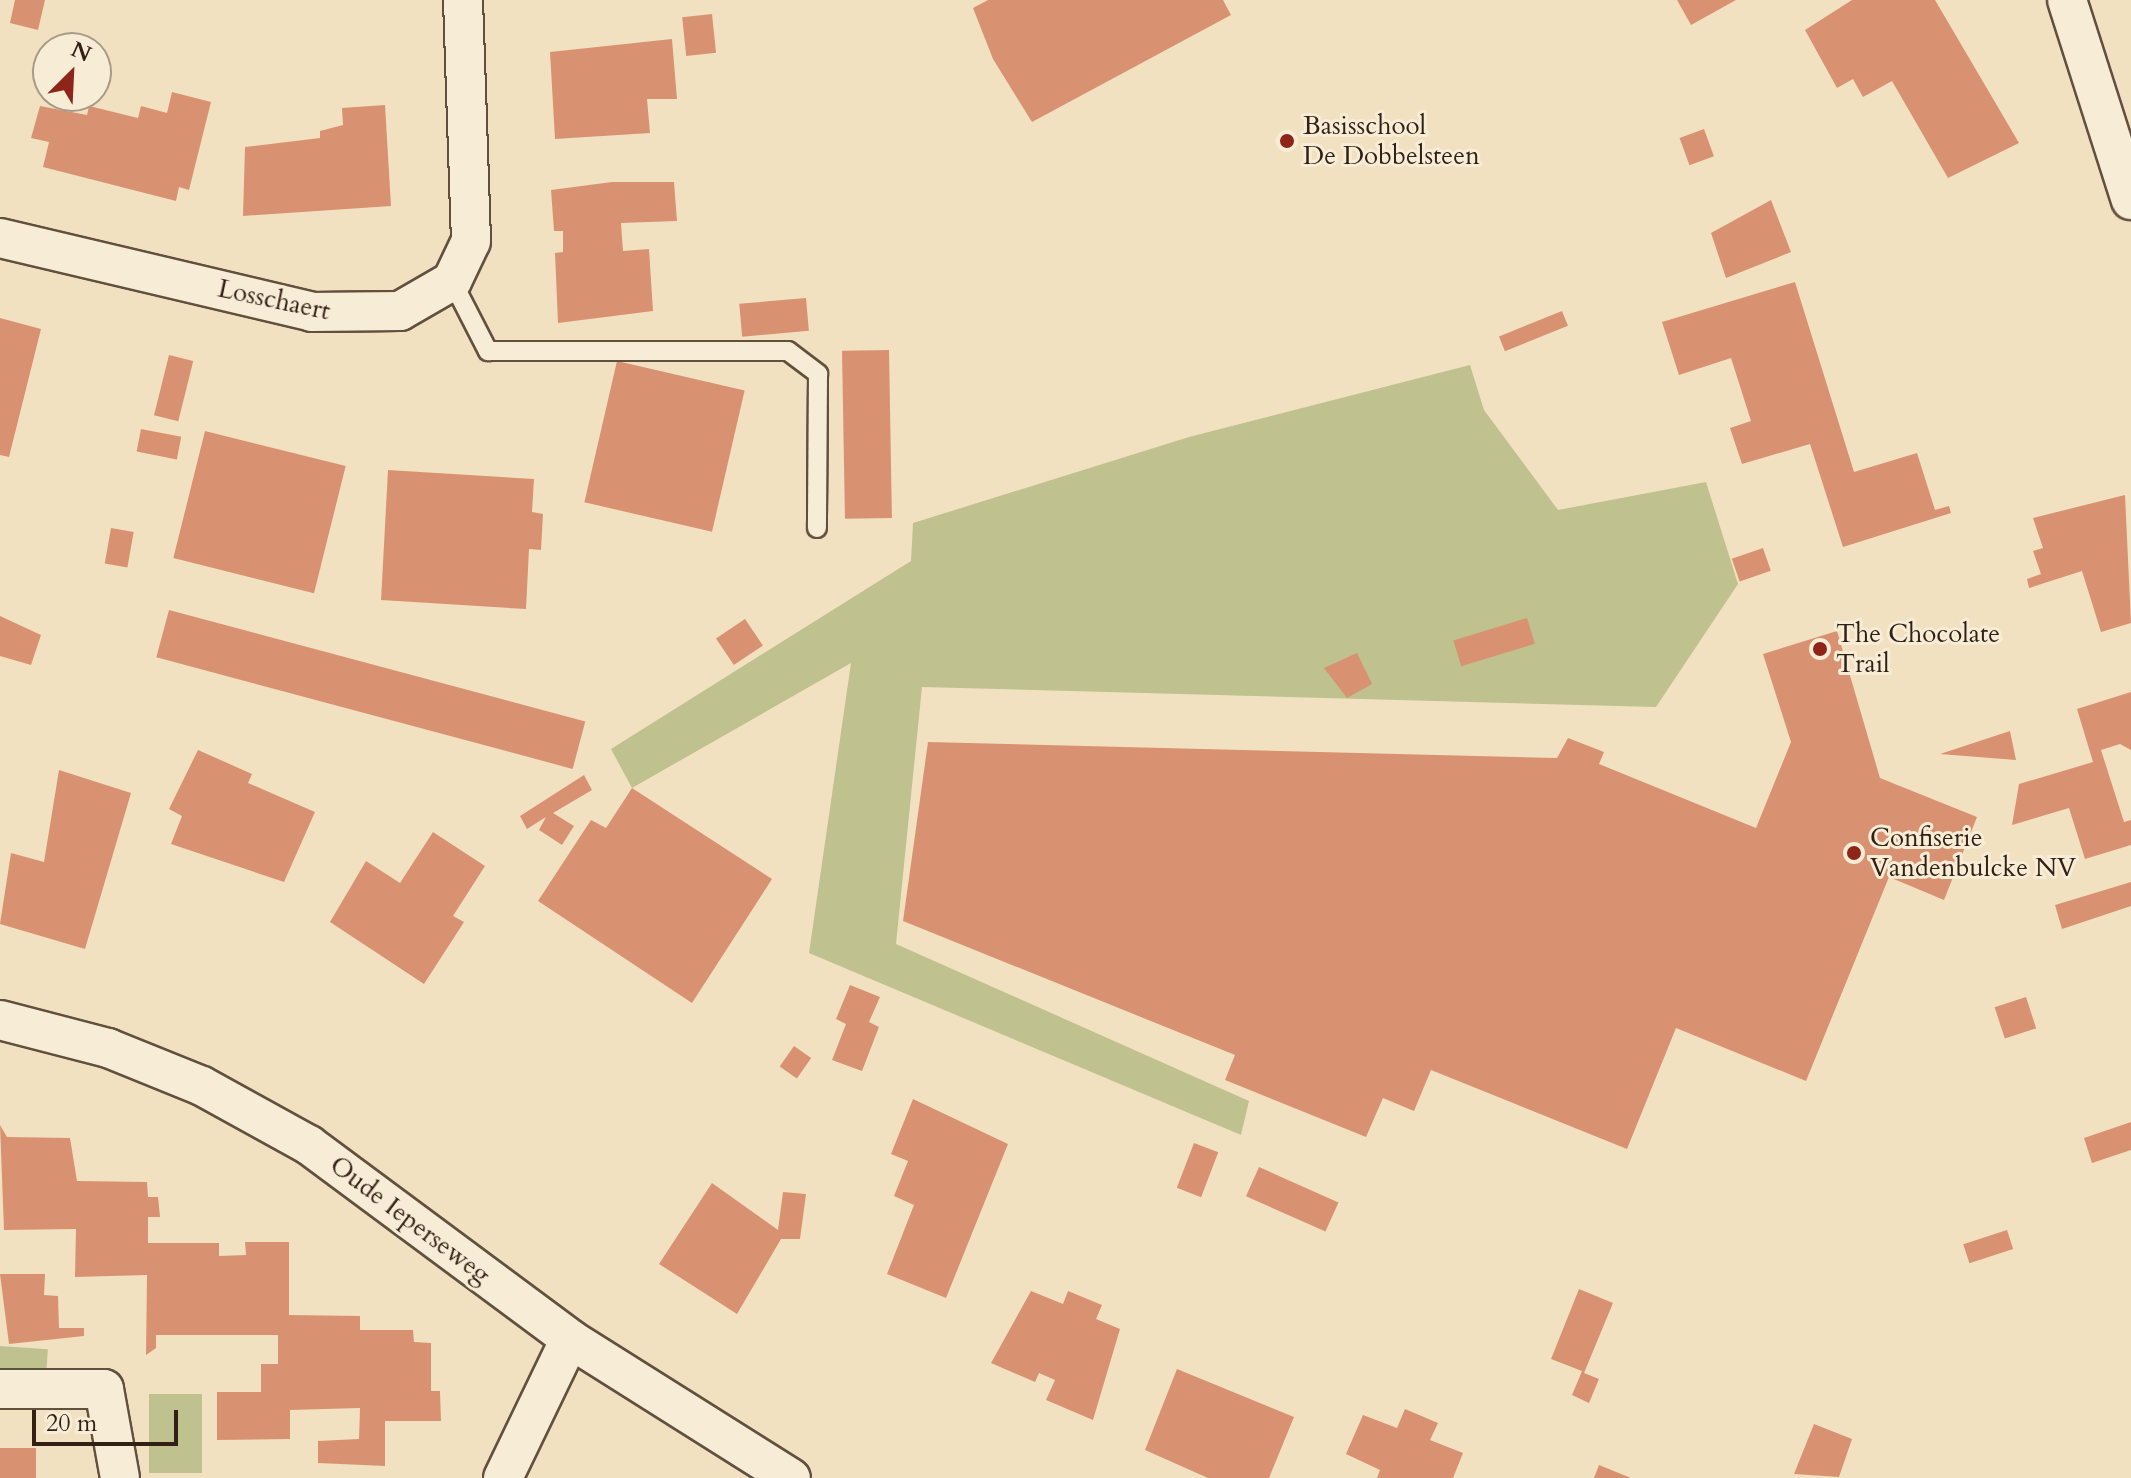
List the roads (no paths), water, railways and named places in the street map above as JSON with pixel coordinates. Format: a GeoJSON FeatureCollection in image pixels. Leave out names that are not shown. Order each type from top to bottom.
{"type":"FeatureCollection","features":[{"type":"Feature","properties":{"kind":"street"},"geometry":{"type":"LineString","coordinates":[[452,281],[471,241],[474,210],[463,0]]}},
{"type":"Feature","properties":{"kind":"street"},"geometry":{"type":"LineString","coordinates":[[2067,0],[2131,200]]}},
{"type":"Feature","properties":{"kind":"street","name":"Losschaert"},"geometry":{"type":"LineString","coordinates":[[0,238],[312,312],[400,311],[452,281]]}},
{"type":"Feature","properties":{"kind":"street","name":"Oude Ieperseweg"},"geometry":{"type":"LineString","coordinates":[[0,1020],[122,1053],[202,1086],[309,1145],[570,1339],[791,1478]]}},
{"type":"Feature","properties":{"kind":"street"},"geometry":{"type":"LineString","coordinates":[[503,1478],[570,1339]]}},
{"type":"Feature","properties":{"kind":"street"},"geometry":{"type":"LineString","coordinates":[[0,1389],[104,1389],[120,1478]]}},
{"type":"Feature","properties":{"kind":"lane"},"geometry":{"type":"LineString","coordinates":[[452,281],[488,351],[788,351],[818,374],[817,528]]}},
{"type":"Feature","properties":{"kind":"place","name":"Basisschool De Dobbelsteen"},"geometry":{"type":"Point","coordinates":[1287,141]}},
{"type":"Feature","properties":{"kind":"place","name":"The Chocolate Trail"},"geometry":{"type":"Point","coordinates":[1820,649]}},
{"type":"Feature","properties":{"kind":"place","name":"Confiserie Vandenbulcke NV"},"geometry":{"type":"Point","coordinates":[1854,853]}}]}
